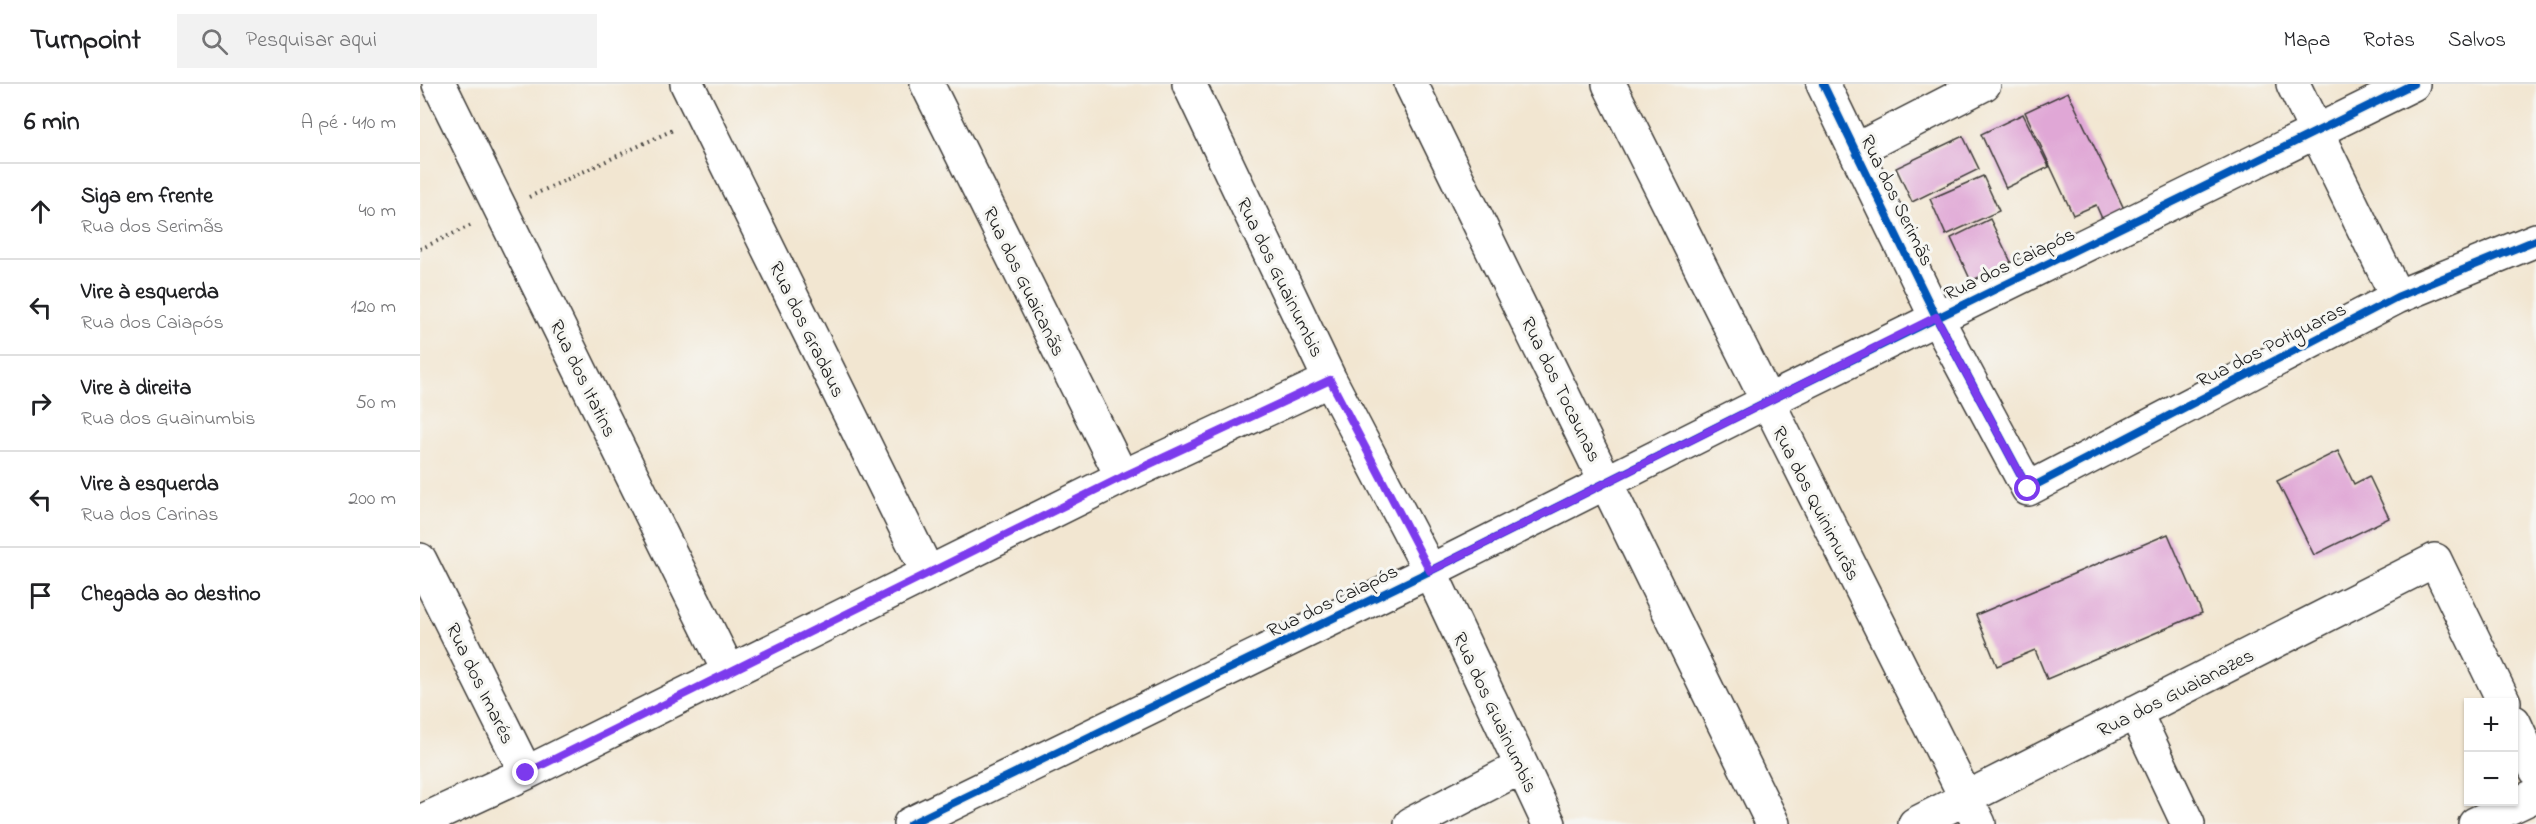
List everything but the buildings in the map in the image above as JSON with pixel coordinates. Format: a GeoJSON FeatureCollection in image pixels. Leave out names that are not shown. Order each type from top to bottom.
{"type":"FeatureCollection","features":[{"type":"Feature","properties":{"kind":"street","name":"Rua dos Itatins"},"geometry":{"type":"LineString","coordinates":[[439,84],[729,672]]}},
{"type":"Feature","properties":{"kind":"street","name":"Rua dos Gradaus"},"geometry":{"type":"LineString","coordinates":[[687,84],[928,573]]}},
{"type":"Feature","properties":{"kind":"street","name":"Rua dos Guaicanãs"},"geometry":{"type":"LineString","coordinates":[[927,84],[1122,477]]}},
{"type":"Feature","properties":{"kind":"street","name":"Rua dos Guainumbis"},"geometry":{"type":"LineString","coordinates":[[1189,84],[1330,380],[1430,571],[1548,824]]}},
{"type":"Feature","properties":{"kind":"street","name":"Rua dos Tocaunas"},"geometry":{"type":"LineString","coordinates":[[1412,84],[1773,824]]}},
{"type":"Feature","properties":{"kind":"street","name":"Rua dos Quinimurãs"},"geometry":{"type":"LineString","coordinates":[[1609,84],[1972,811]]}},
{"type":"Feature","properties":{"kind":"street","name":"Rua dos Serimãs"},"geometry":{"type":"LineString","coordinates":[[1823,84],[1936,317],[2028,489]]}},
{"type":"Feature","properties":{"kind":"street"},"geometry":{"type":"LineString","coordinates":[[1856,150],[1984,84]]}},
{"type":"Feature","properties":{"kind":"street"},"geometry":{"type":"LineString","coordinates":[[2293,84],[2397,297]]}},
{"type":"Feature","properties":{"kind":"street","name":"Rua dos Caiapós"},"geometry":{"type":"LineString","coordinates":[[910,824],[1430,571],[1936,317],[2413,84]]}},
{"type":"Feature","properties":{"kind":"street","name":"Rua dos Potiguaras"},"geometry":{"type":"LineString","coordinates":[[2028,489],[2397,297],[2536,240]]}},
{"type":"Feature","properties":{"kind":"street"},"geometry":{"type":"LineString","coordinates":[[420,822],[526,773],[1122,477],[1330,380]]}},
{"type":"Feature","properties":{"kind":"street","name":"Rua dos Imarés"},"geometry":{"type":"LineString","coordinates":[[420,560],[526,773]]}},
{"type":"Feature","properties":{"kind":"street","name":"Rua dos Guaianazes"},"geometry":{"type":"LineString","coordinates":[[1915,824],[1972,811],[2135,712],[2434,560],[2502,698]]}},
{"type":"Feature","properties":{"kind":"street"},"geometry":{"type":"LineString","coordinates":[[2135,712],[2188,824]]}},
{"type":"Feature","properties":{"kind":"street"},"geometry":{"type":"LineString","coordinates":[[2518,727],[2533,748]]}},
{"type":"Feature","properties":{"kind":"street"},"geometry":{"type":"LineString","coordinates":[[1412,824],[1521,767]]}},
{"type":"Feature","properties":{"kind":"street"},"geometry":{"type":"LineString","coordinates":[[2475,824],[2536,795]]}},
{"type":"Feature","properties":{"kind":"path"},"geometry":{"type":"LineString","coordinates":[[420,249],[703,116]]}},
{"type":"Feature","properties":{"kind":"cycle path"},"geometry":{"type":"LineString","coordinates":[[1823,84],[1936,317],[2028,489],[2397,297],[2536,240]]}},
{"type":"Feature","properties":{"kind":"cycle path"},"geometry":{"type":"LineString","coordinates":[[910,824],[1430,571],[1766,402],[2413,84]]}},
{"type":"Feature","properties":{"kind":"route"},"geometry":{"type":"LineString","coordinates":[[526,773],[1122,477],[1330,380],[1430,571],[1936,317],[2028,489]]}}]}
